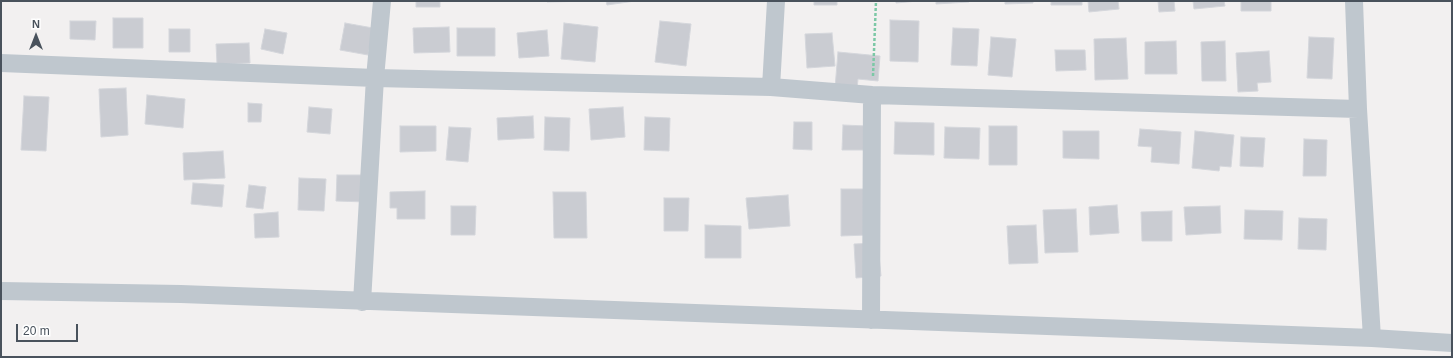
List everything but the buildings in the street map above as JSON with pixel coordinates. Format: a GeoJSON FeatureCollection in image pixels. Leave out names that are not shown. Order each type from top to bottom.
{"type":"FeatureCollection","features":[{"type":"Feature","properties":{"kind":"street"},"geometry":{"type":"LineString","coordinates":[[362,302],[375,78],[382,1]]}},
{"type":"Feature","properties":{"kind":"street"},"geometry":{"type":"LineString","coordinates":[[771,87],[776,1]]}},
{"type":"Feature","properties":{"kind":"street"},"geometry":{"type":"LineString","coordinates":[[1354,1],[1358,109],[1372,338]]}},
{"type":"Feature","properties":{"kind":"street"},"geometry":{"type":"LineString","coordinates":[[1,63],[375,78],[771,87],[872,95],[1358,109]]}},
{"type":"Feature","properties":{"kind":"street"},"geometry":{"type":"LineString","coordinates":[[871,320],[872,95]]}},
{"type":"Feature","properties":{"kind":"street"},"geometry":{"type":"LineString","coordinates":[[1,291],[181,294],[362,302],[1372,338],[1452,343]]}},
{"type":"Feature","properties":{"kind":"path"},"geometry":{"type":"LineString","coordinates":[[872,95],[876,1]]}}]}
